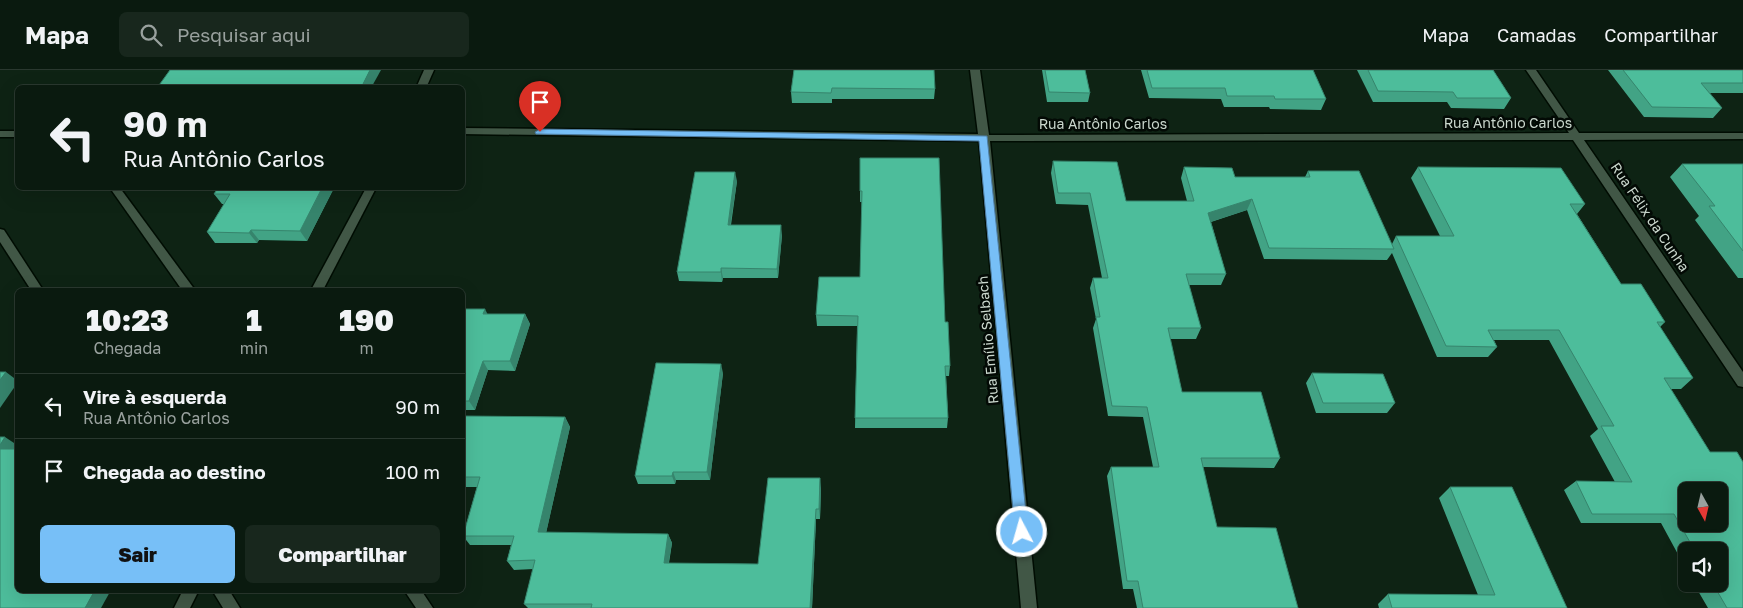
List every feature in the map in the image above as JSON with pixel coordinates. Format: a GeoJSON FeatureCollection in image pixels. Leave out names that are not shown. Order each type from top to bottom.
{"type":"FeatureCollection","features":[{"type":"Feature","properties":{"kind":"street"},"geometry":{"type":"LineString","coordinates":[[422,85],[429,70]]}},
{"type":"Feature","properties":{"kind":"street","name":"Rua Emílio Selbach"},"geometry":{"type":"LineString","coordinates":[[975,70],[984,138],[1029,608]]}},
{"type":"Feature","properties":{"kind":"street","name":"Rua Félix da Cunha"},"geometry":{"type":"LineString","coordinates":[[1531,70],[1743,382]]}},
{"type":"Feature","properties":{"kind":"street","name":"Rua Antônio Carlos"},"geometry":{"type":"LineString","coordinates":[[465,131],[984,138],[1743,136]]}},
{"type":"Feature","properties":{"kind":"street"},"geometry":{"type":"LineString","coordinates":[[0,134],[15,134]]}},
{"type":"Feature","properties":{"kind":"street"},"geometry":{"type":"LineString","coordinates":[[116,190],[188,288]]}},
{"type":"Feature","properties":{"kind":"street"},"geometry":{"type":"LineString","coordinates":[[318,288],[370,190]]}},
{"type":"Feature","properties":{"kind":"street"},"geometry":{"type":"LineString","coordinates":[[0,233],[36,288]]}},
{"type":"Feature","properties":{"kind":"street"},"geometry":{"type":"LineString","coordinates":[[182,608],[190,593]]}},
{"type":"Feature","properties":{"kind":"street"},"geometry":{"type":"LineString","coordinates":[[222,593],[232,608]]}},
{"type":"Feature","properties":{"kind":"street"},"geometry":{"type":"LineString","coordinates":[[414,593],[425,608]]}},
{"type":"Feature","properties":{"kind":"building"},"geometry":{"type":"Polygon","coordinates":[[[170,70],[370,70],[362,85],[159,85],[170,70]]]}},
{"type":"Feature","properties":{"kind":"building"},"geometry":{"type":"Polygon","coordinates":[[[794,70],[934,70],[935,89],[832,88],[831,93],[791,92],[794,70]]]}},
{"type":"Feature","properties":{"kind":"building"},"geometry":{"type":"Polygon","coordinates":[[[1045,70],[1085,70],[1090,93],[1049,92],[1045,70]]]}},
{"type":"Feature","properties":{"kind":"building"},"geometry":{"type":"Polygon","coordinates":[[[1147,70],[1313,70],[1326,99],[1275,99],[1274,96],[1227,96],[1225,88],[1152,88],[1147,70]]]}},
{"type":"Feature","properties":{"kind":"building"},"geometry":{"type":"Polygon","coordinates":[[[1368,70],[1493,70],[1511,98],[1457,98],[1453,92],[1378,91],[1368,70]]]}},
{"type":"Feature","properties":{"kind":"building"},"geometry":{"type":"Polygon","coordinates":[[[1623,70],[1743,70],[1743,83],[1701,83],[1722,108],[1652,107],[1623,70]]]}},
{"type":"Feature","properties":{"kind":"building"},"geometry":{"type":"Polygon","coordinates":[[[860,158],[939,158],[945,322],[948,322],[950,366],[945,366],[948,418],[855,418],[858,316],[816,315],[819,277],[860,277],[862,191],[860,191],[860,158]]]}},
{"type":"Feature","properties":{"kind":"building"},"geometry":{"type":"Polygon","coordinates":[[[1053,161],[1117,162],[1126,201],[1194,201],[1184,167],[1232,168],[1235,177],[1310,177],[1308,171],[1359,171],[1394,249],[1269,248],[1252,199],[1208,213],[1226,274],[1186,274],[1201,328],[1168,328],[1182,392],[1261,392],[1280,458],[1201,458],[1217,527],[1276,528],[1298,608],[1143,608],[1138,581],[1127,581],[1111,467],[1159,467],[1147,407],[1112,406],[1096,317],[1100,317],[1093,278],[1108,278],[1090,193],[1058,193],[1053,161]]]}},
{"type":"Feature","properties":{"kind":"building"},"geometry":{"type":"Polygon","coordinates":[[[1682,164],[1743,164],[1743,251],[1709,206],[1715,206],[1682,164]]]}},
{"type":"Feature","properties":{"kind":"building"},"geometry":{"type":"Polygon","coordinates":[[[1418,167],[1561,168],[1585,204],[1570,204],[1621,284],[1641,284],[1665,322],[1657,322],[1693,378],[1664,378],[1710,452],[1737,452],[1743,462],[1743,608],[1727,608],[1718,592],[1728,592],[1728,542],[1690,542],[1684,532],[1728,532],[1728,482],[1678,482],[1678,521],[1674,514],[1592,514],[1576,481],[1632,482],[1601,426],[1614,426],[1559,330],[1488,330],[1497,347],[1446,346],[1396,236],[1454,236],[1418,167]]]}},
{"type":"Feature","properties":{"kind":"building"},"geometry":{"type":"Polygon","coordinates":[[[695,172],[735,172],[728,225],[781,225],[777,269],[721,268],[721,272],[677,272],[695,172]]]}},
{"type":"Feature","properties":{"kind":"building"},"geometry":{"type":"Polygon","coordinates":[[[217,190],[321,190],[300,231],[251,230],[249,233],[207,232],[230,194],[214,194],[217,190]]]}},
{"type":"Feature","properties":{"kind":"building"},"geometry":{"type":"Polygon","coordinates":[[[465,309],[485,309],[483,314],[525,314],[510,361],[483,361],[469,401],[465,401],[465,309]]]}},
{"type":"Feature","properties":{"kind":"building"},"geometry":{"type":"Polygon","coordinates":[[[656,363],[721,364],[707,472],[673,472],[672,476],[635,476],[656,363]]]}},
{"type":"Feature","properties":{"kind":"building"},"geometry":{"type":"Polygon","coordinates":[[[0,372],[6,372],[0,380],[0,372]]]}},
{"type":"Feature","properties":{"kind":"building"},"geometry":{"type":"Polygon","coordinates":[[[1312,373],[1383,374],[1395,403],[1323,403],[1312,373]]]}},
{"type":"Feature","properties":{"kind":"building"},"geometry":{"type":"Polygon","coordinates":[[[465,416],[565,417],[538,532],[668,534],[664,563],[758,564],[768,478],[820,478],[819,509],[816,509],[810,608],[591,608],[592,604],[524,604],[535,560],[507,561],[514,536],[465,536],[465,529],[480,477],[465,477],[465,416]]]}},
{"type":"Feature","properties":{"kind":"building"},"geometry":{"type":"Polygon","coordinates":[[[0,437],[5,437],[0,445],[0,437]]]}},
{"type":"Feature","properties":{"kind":"building"},"geometry":{"type":"Polygon","coordinates":[[[0,449],[15,449],[15,593],[93,593],[85,608],[0,608],[0,449]]]}},
{"type":"Feature","properties":{"kind":"building"},"geometry":{"type":"Polygon","coordinates":[[[1450,487],[1512,487],[1567,608],[1392,608],[1388,594],[1495,595],[1450,487]]]}},
{"type":"Feature","properties":{"kind":"route"},"geometry":{"type":"LineString","coordinates":[[540,132],[984,138],[1022,532]]}}]}
